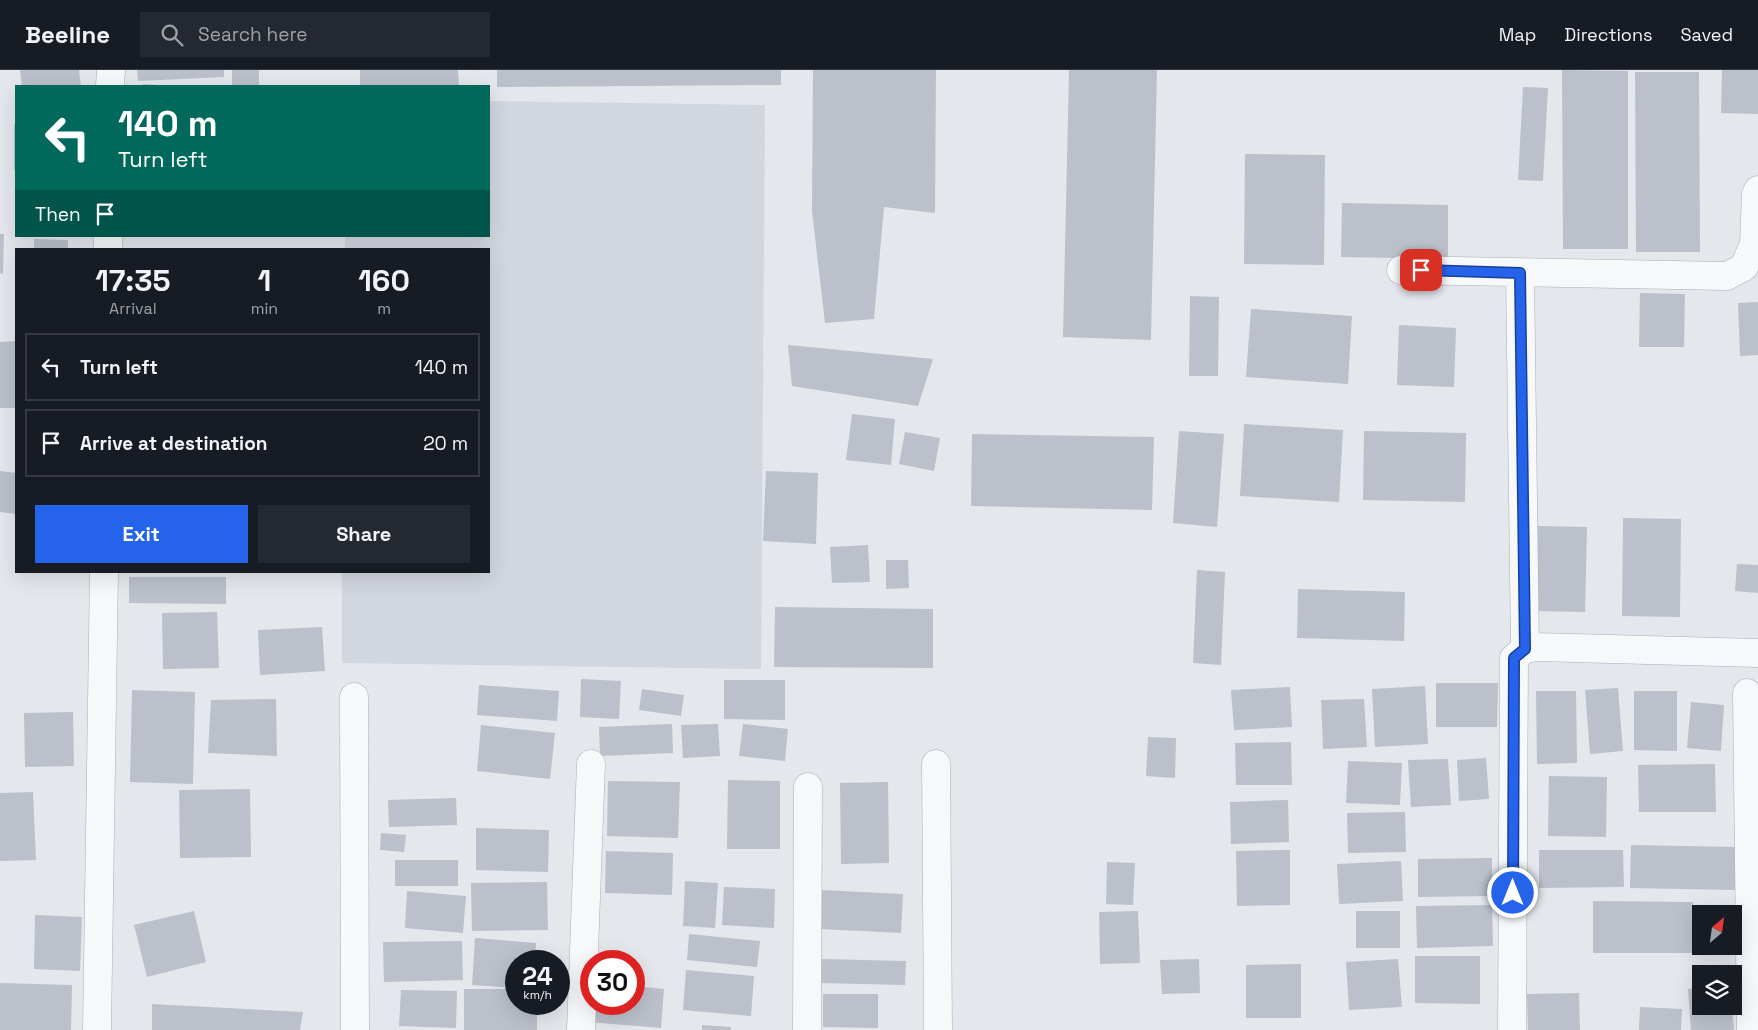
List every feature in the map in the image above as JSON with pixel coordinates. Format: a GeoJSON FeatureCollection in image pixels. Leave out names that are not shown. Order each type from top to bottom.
{"type":"FeatureCollection","features":[{"type":"Feature","properties":{"kind":"street"},"geometry":{"type":"LineString","coordinates":[[110,85],[111,70]]}},
{"type":"Feature","properties":{"kind":"street"},"geometry":{"type":"LineString","coordinates":[[1401,270],[1727,276],[1744,267],[1754,244],[1756,194],[1758,190]]}},
{"type":"Feature","properties":{"kind":"street"},"geometry":{"type":"LineString","coordinates":[[1520,273],[1525,649]]}},
{"type":"Feature","properties":{"kind":"street"},"geometry":{"type":"LineString","coordinates":[[97,1030],[104,573]]}},
{"type":"Feature","properties":{"kind":"street"},"geometry":{"type":"LineString","coordinates":[[1512,1030],[1514,658],[1525,649],[1536,647],[1758,653]]}},
{"type":"Feature","properties":{"kind":"street"},"geometry":{"type":"LineString","coordinates":[[1747,693],[1751,1030]]}},
{"type":"Feature","properties":{"kind":"street"},"geometry":{"type":"LineString","coordinates":[[354,697],[354,1030]]}},
{"type":"Feature","properties":{"kind":"street"},"geometry":{"type":"LineString","coordinates":[[581,1030],[591,764]]}},
{"type":"Feature","properties":{"kind":"street"},"geometry":{"type":"LineString","coordinates":[[936,764],[938,1030]]}},
{"type":"Feature","properties":{"kind":"street"},"geometry":{"type":"LineString","coordinates":[[807,1030],[808,788]]}},
{"type":"Feature","properties":{"kind":"shaded area"},"geometry":{"type":"Polygon","coordinates":[[[490,101],[765,105],[761,669],[342,663],[342,573],[490,573],[490,248],[345,248],[345,237],[490,237],[490,101]]]}},
{"type":"Feature","properties":{"kind":"building"},"geometry":{"type":"Polygon","coordinates":[[[20,70],[79,70],[81,85],[22,85],[20,70]]]}},
{"type":"Feature","properties":{"kind":"building"},"geometry":{"type":"Polygon","coordinates":[[[137,70],[224,70],[224,77],[138,81],[137,70]]]}},
{"type":"Feature","properties":{"kind":"building"},"geometry":{"type":"Polygon","coordinates":[[[232,70],[259,70],[259,85],[232,85],[232,70]]]}},
{"type":"Feature","properties":{"kind":"building"},"geometry":{"type":"Polygon","coordinates":[[[360,70],[458,70],[459,85],[360,85],[360,70]]]}},
{"type":"Feature","properties":{"kind":"building"},"geometry":{"type":"Polygon","coordinates":[[[497,70],[781,70],[781,85],[497,87],[497,70]]]}},
{"type":"Feature","properties":{"kind":"building"},"geometry":{"type":"Polygon","coordinates":[[[813,70],[936,70],[935,213],[884,207],[874,319],[825,323],[812,211],[813,70]]]}},
{"type":"Feature","properties":{"kind":"building"},"geometry":{"type":"Polygon","coordinates":[[[1069,70],[1157,70],[1151,340],[1063,337],[1069,70]]]}},
{"type":"Feature","properties":{"kind":"building"},"geometry":{"type":"Polygon","coordinates":[[[1562,70],[1628,71],[1628,249],[1563,249],[1562,70]]]}},
{"type":"Feature","properties":{"kind":"building"},"geometry":{"type":"Polygon","coordinates":[[[1722,70],[1758,70],[1758,114],[1721,113],[1722,70]]]}},
{"type":"Feature","properties":{"kind":"building"},"geometry":{"type":"Polygon","coordinates":[[[1635,72],[1699,72],[1700,252],[1636,252],[1635,72]]]}},
{"type":"Feature","properties":{"kind":"building"},"geometry":{"type":"Polygon","coordinates":[[[1523,87],[1548,88],[1543,181],[1518,180],[1523,87]]]}},
{"type":"Feature","properties":{"kind":"building"},"geometry":{"type":"Polygon","coordinates":[[[14,124],[15,124],[15,170],[14,124]]]}},
{"type":"Feature","properties":{"kind":"building"},"geometry":{"type":"Polygon","coordinates":[[[1245,154],[1325,155],[1324,265],[1244,264],[1245,154]]]}},
{"type":"Feature","properties":{"kind":"building"},"geometry":{"type":"Polygon","coordinates":[[[1342,203],[1448,205],[1448,259],[1341,257],[1342,203]]]}},
{"type":"Feature","properties":{"kind":"building"},"geometry":{"type":"Polygon","coordinates":[[[0,234],[4,234],[3,274],[0,273],[0,234]]]}},
{"type":"Feature","properties":{"kind":"building"},"geometry":{"type":"Polygon","coordinates":[[[34,239],[68,240],[68,248],[34,248],[34,239]]]}},
{"type":"Feature","properties":{"kind":"building"},"geometry":{"type":"Polygon","coordinates":[[[1640,293],[1685,294],[1684,347],[1639,347],[1640,293]]]}},
{"type":"Feature","properties":{"kind":"building"},"geometry":{"type":"Polygon","coordinates":[[[1190,296],[1219,297],[1218,376],[1189,376],[1190,296]]]}},
{"type":"Feature","properties":{"kind":"building"},"geometry":{"type":"Polygon","coordinates":[[[1758,302],[1758,355],[1740,356],[1738,303],[1758,302]]]}},
{"type":"Feature","properties":{"kind":"building"},"geometry":{"type":"Polygon","coordinates":[[[1251,309],[1352,316],[1348,384],[1246,377],[1251,309]]]}},
{"type":"Feature","properties":{"kind":"building"},"geometry":{"type":"Polygon","coordinates":[[[1399,325],[1456,328],[1454,387],[1397,385],[1399,325]]]}},
{"type":"Feature","properties":{"kind":"building"},"geometry":{"type":"Polygon","coordinates":[[[15,341],[15,408],[0,408],[0,342],[15,341]]]}},
{"type":"Feature","properties":{"kind":"building"},"geometry":{"type":"Polygon","coordinates":[[[788,345],[933,359],[918,406],[792,386],[788,345]]]}},
{"type":"Feature","properties":{"kind":"building"},"geometry":{"type":"Polygon","coordinates":[[[852,414],[895,419],[891,465],[846,460],[852,414]]]}},
{"type":"Feature","properties":{"kind":"building"},"geometry":{"type":"Polygon","coordinates":[[[1244,424],[1343,430],[1339,502],[1240,496],[1244,424]]]}},
{"type":"Feature","properties":{"kind":"building"},"geometry":{"type":"Polygon","coordinates":[[[1179,431],[1224,434],[1217,527],[1173,523],[1179,431]]]}},
{"type":"Feature","properties":{"kind":"building"},"geometry":{"type":"Polygon","coordinates":[[[1364,431],[1466,433],[1465,502],[1363,500],[1364,431]]]}},
{"type":"Feature","properties":{"kind":"building"},"geometry":{"type":"Polygon","coordinates":[[[905,432],[940,438],[934,471],[899,464],[905,432]]]}},
{"type":"Feature","properties":{"kind":"building"},"geometry":{"type":"Polygon","coordinates":[[[972,434],[1154,437],[1152,510],[971,506],[972,434]]]}},
{"type":"Feature","properties":{"kind":"building"},"geometry":{"type":"Polygon","coordinates":[[[0,471],[15,473],[15,514],[0,512],[0,471]]]}},
{"type":"Feature","properties":{"kind":"building"},"geometry":{"type":"Polygon","coordinates":[[[766,471],[818,473],[816,544],[763,541],[766,471]]]}},
{"type":"Feature","properties":{"kind":"building"},"geometry":{"type":"Polygon","coordinates":[[[1623,518],[1681,519],[1680,617],[1622,616],[1623,518]]]}},
{"type":"Feature","properties":{"kind":"building"},"geometry":{"type":"Polygon","coordinates":[[[1537,526],[1587,527],[1585,612],[1535,611],[1537,526]]]}},
{"type":"Feature","properties":{"kind":"building"},"geometry":{"type":"Polygon","coordinates":[[[868,545],[870,582],[832,583],[830,547],[868,545]]]}},
{"type":"Feature","properties":{"kind":"building"},"geometry":{"type":"Polygon","coordinates":[[[886,560],[908,560],[909,588],[886,589],[886,560]]]}},
{"type":"Feature","properties":{"kind":"building"},"geometry":{"type":"Polygon","coordinates":[[[1737,564],[1758,565],[1758,593],[1735,591],[1737,564]]]}},
{"type":"Feature","properties":{"kind":"building"},"geometry":{"type":"Polygon","coordinates":[[[1197,570],[1225,572],[1221,665],[1193,663],[1197,570]]]}},
{"type":"Feature","properties":{"kind":"building"},"geometry":{"type":"Polygon","coordinates":[[[129,577],[226,577],[226,604],[129,603],[129,577]]]}},
{"type":"Feature","properties":{"kind":"building"},"geometry":{"type":"Polygon","coordinates":[[[1298,589],[1405,592],[1404,641],[1297,638],[1298,589]]]}},
{"type":"Feature","properties":{"kind":"building"},"geometry":{"type":"Polygon","coordinates":[[[775,607],[933,609],[933,668],[774,667],[775,607]]]}},
{"type":"Feature","properties":{"kind":"building"},"geometry":{"type":"Polygon","coordinates":[[[217,612],[219,668],[163,669],[162,613],[217,612]]]}},
{"type":"Feature","properties":{"kind":"building"},"geometry":{"type":"Polygon","coordinates":[[[322,627],[325,671],[260,675],[258,630],[322,627]]]}},
{"type":"Feature","properties":{"kind":"building"},"geometry":{"type":"Polygon","coordinates":[[[581,679],[621,681],[619,719],[580,717],[581,679]]]}},
{"type":"Feature","properties":{"kind":"building"},"geometry":{"type":"Polygon","coordinates":[[[724,680],[785,680],[785,720],[724,719],[724,680]]]}},
{"type":"Feature","properties":{"kind":"building"},"geometry":{"type":"Polygon","coordinates":[[[1436,683],[1498,683],[1497,727],[1436,727],[1436,683]]]}},
{"type":"Feature","properties":{"kind":"building"},"geometry":{"type":"Polygon","coordinates":[[[479,685],[559,691],[557,721],[477,715],[479,685]]]}},
{"type":"Feature","properties":{"kind":"building"},"geometry":{"type":"Polygon","coordinates":[[[1425,686],[1428,744],[1375,747],[1372,689],[1425,686]]]}},
{"type":"Feature","properties":{"kind":"building"},"geometry":{"type":"Polygon","coordinates":[[[1290,687],[1292,727],[1234,730],[1231,690],[1290,687]]]}},
{"type":"Feature","properties":{"kind":"building"},"geometry":{"type":"Polygon","coordinates":[[[1618,688],[1623,751],[1590,754],[1585,690],[1618,688]]]}},
{"type":"Feature","properties":{"kind":"building"},"geometry":{"type":"Polygon","coordinates":[[[642,689],[684,695],[681,716],[639,710],[642,689]]]}},
{"type":"Feature","properties":{"kind":"building"},"geometry":{"type":"Polygon","coordinates":[[[132,690],[195,692],[193,784],[130,782],[132,690]]]}},
{"type":"Feature","properties":{"kind":"building"},"geometry":{"type":"Polygon","coordinates":[[[1536,691],[1576,691],[1577,763],[1537,764],[1536,691]]]}},
{"type":"Feature","properties":{"kind":"building"},"geometry":{"type":"Polygon","coordinates":[[[1634,691],[1677,691],[1677,751],[1634,750],[1634,691]]]}},
{"type":"Feature","properties":{"kind":"building"},"geometry":{"type":"Polygon","coordinates":[[[276,699],[277,756],[208,753],[211,700],[276,699]]]}},
{"type":"Feature","properties":{"kind":"building"},"geometry":{"type":"Polygon","coordinates":[[[1364,699],[1367,747],[1323,749],[1321,700],[1364,699]]]}},
{"type":"Feature","properties":{"kind":"building"},"geometry":{"type":"Polygon","coordinates":[[[1691,702],[1724,705],[1721,751],[1687,748],[1691,702]]]}},
{"type":"Feature","properties":{"kind":"building"},"geometry":{"type":"Polygon","coordinates":[[[73,712],[74,766],[25,767],[24,713],[73,712]]]}},
{"type":"Feature","properties":{"kind":"building"},"geometry":{"type":"Polygon","coordinates":[[[672,724],[673,753],[600,756],[599,727],[672,724]]]}},
{"type":"Feature","properties":{"kind":"building"},"geometry":{"type":"Polygon","coordinates":[[[718,724],[720,756],[683,758],[681,725],[718,724]]]}},
{"type":"Feature","properties":{"kind":"building"},"geometry":{"type":"Polygon","coordinates":[[[743,724],[788,729],[785,761],[739,756],[743,724]]]}},
{"type":"Feature","properties":{"kind":"building"},"geometry":{"type":"Polygon","coordinates":[[[481,725],[555,733],[550,779],[477,771],[481,725]]]}},
{"type":"Feature","properties":{"kind":"building"},"geometry":{"type":"Polygon","coordinates":[[[1148,737],[1176,738],[1175,778],[1146,776],[1148,737]]]}},
{"type":"Feature","properties":{"kind":"building"},"geometry":{"type":"Polygon","coordinates":[[[1291,742],[1292,785],[1236,785],[1235,743],[1291,742]]]}},
{"type":"Feature","properties":{"kind":"building"},"geometry":{"type":"Polygon","coordinates":[[[1486,758],[1489,799],[1459,801],[1457,760],[1486,758]]]}},
{"type":"Feature","properties":{"kind":"building"},"geometry":{"type":"Polygon","coordinates":[[[1448,759],[1451,805],[1411,807],[1408,760],[1448,759]]]}},
{"type":"Feature","properties":{"kind":"building"},"geometry":{"type":"Polygon","coordinates":[[[1348,761],[1402,763],[1400,805],[1346,803],[1348,761]]]}},
{"type":"Feature","properties":{"kind":"building"},"geometry":{"type":"Polygon","coordinates":[[[1715,764],[1716,812],[1639,812],[1638,765],[1715,764]]]}},
{"type":"Feature","properties":{"kind":"building"},"geometry":{"type":"Polygon","coordinates":[[[1549,776],[1607,777],[1606,837],[1548,836],[1549,776]]]}},
{"type":"Feature","properties":{"kind":"building"},"geometry":{"type":"Polygon","coordinates":[[[728,780],[780,781],[780,849],[727,849],[728,780]]]}},
{"type":"Feature","properties":{"kind":"building"},"geometry":{"type":"Polygon","coordinates":[[[608,781],[680,782],[678,838],[607,836],[608,781]]]}},
{"type":"Feature","properties":{"kind":"building"},"geometry":{"type":"Polygon","coordinates":[[[888,782],[889,863],[841,864],[840,783],[888,782]]]}},
{"type":"Feature","properties":{"kind":"building"},"geometry":{"type":"Polygon","coordinates":[[[250,789],[251,857],[180,858],[179,790],[250,789]]]}},
{"type":"Feature","properties":{"kind":"building"},"geometry":{"type":"Polygon","coordinates":[[[33,792],[36,860],[0,861],[0,793],[33,792]]]}},
{"type":"Feature","properties":{"kind":"building"},"geometry":{"type":"Polygon","coordinates":[[[456,798],[457,825],[389,827],[388,800],[456,798]]]}},
{"type":"Feature","properties":{"kind":"building"},"geometry":{"type":"Polygon","coordinates":[[[1288,800],[1289,842],[1231,844],[1230,802],[1288,800]]]}},
{"type":"Feature","properties":{"kind":"building"},"geometry":{"type":"Polygon","coordinates":[[[1405,812],[1406,852],[1348,853],[1347,813],[1405,812]]]}},
{"type":"Feature","properties":{"kind":"building"},"geometry":{"type":"Polygon","coordinates":[[[476,828],[549,830],[548,872],[476,870],[476,828]]]}},
{"type":"Feature","properties":{"kind":"building"},"geometry":{"type":"Polygon","coordinates":[[[381,833],[406,835],[404,852],[380,850],[381,833]]]}},
{"type":"Feature","properties":{"kind":"building"},"geometry":{"type":"Polygon","coordinates":[[[1631,845],[1736,847],[1735,890],[1630,888],[1631,845]]]}},
{"type":"Feature","properties":{"kind":"building"},"geometry":{"type":"Polygon","coordinates":[[[1290,850],[1290,905],[1237,906],[1236,851],[1290,850]]]}},
{"type":"Feature","properties":{"kind":"building"},"geometry":{"type":"Polygon","coordinates":[[[1539,850],[1623,850],[1624,887],[1539,888],[1539,850]]]}},
{"type":"Feature","properties":{"kind":"building"},"geometry":{"type":"Polygon","coordinates":[[[606,851],[673,853],[672,895],[605,893],[606,851]]]}},
{"type":"Feature","properties":{"kind":"building"},"geometry":{"type":"Polygon","coordinates":[[[1492,858],[1492,896],[1418,897],[1418,859],[1492,858]]]}},
{"type":"Feature","properties":{"kind":"building"},"geometry":{"type":"Polygon","coordinates":[[[395,860],[458,860],[458,886],[395,886],[395,860]]]}},
{"type":"Feature","properties":{"kind":"building"},"geometry":{"type":"Polygon","coordinates":[[[1401,861],[1403,901],[1339,904],[1337,864],[1401,861]]]}},
{"type":"Feature","properties":{"kind":"building"},"geometry":{"type":"Polygon","coordinates":[[[1107,862],[1135,863],[1133,905],[1106,904],[1107,862]]]}},
{"type":"Feature","properties":{"kind":"building"},"geometry":{"type":"Polygon","coordinates":[[[685,881],[718,883],[715,928],[683,926],[685,881]]]}},
{"type":"Feature","properties":{"kind":"building"},"geometry":{"type":"Polygon","coordinates":[[[547,882],[548,930],[472,931],[471,883],[547,882]]]}},
{"type":"Feature","properties":{"kind":"building"},"geometry":{"type":"Polygon","coordinates":[[[724,887],[775,889],[774,928],[722,925],[724,887]]]}},
{"type":"Feature","properties":{"kind":"building"},"geometry":{"type":"Polygon","coordinates":[[[821,890],[903,894],[901,933],[820,929],[821,890]]]}},
{"type":"Feature","properties":{"kind":"building"},"geometry":{"type":"Polygon","coordinates":[[[407,891],[466,896],[463,933],[405,928],[407,891]]]}},
{"type":"Feature","properties":{"kind":"building"},"geometry":{"type":"Polygon","coordinates":[[[1593,901],[1693,902],[1692,953],[1593,953],[1593,901]]]}},
{"type":"Feature","properties":{"kind":"building"},"geometry":{"type":"Polygon","coordinates":[[[1492,905],[1493,946],[1417,948],[1416,906],[1492,905]]]}},
{"type":"Feature","properties":{"kind":"building"},"geometry":{"type":"Polygon","coordinates":[[[194,911],[206,962],[147,977],[134,925],[194,911]]]}},
{"type":"Feature","properties":{"kind":"building"},"geometry":{"type":"Polygon","coordinates":[[[1138,911],[1140,963],[1100,964],[1099,912],[1138,911]]]}},
{"type":"Feature","properties":{"kind":"building"},"geometry":{"type":"Polygon","coordinates":[[[1356,911],[1400,911],[1400,948],[1356,948],[1356,911]]]}},
{"type":"Feature","properties":{"kind":"building"},"geometry":{"type":"Polygon","coordinates":[[[35,915],[82,917],[80,971],[34,969],[35,915]]]}},
{"type":"Feature","properties":{"kind":"building"},"geometry":{"type":"Polygon","coordinates":[[[689,934],[760,941],[757,967],[687,960],[689,934]]]}},
{"type":"Feature","properties":{"kind":"building"},"geometry":{"type":"Polygon","coordinates":[[[475,938],[536,943],[536,950],[505,950],[505,987],[472,985],[475,938]]]}},
{"type":"Feature","properties":{"kind":"building"},"geometry":{"type":"Polygon","coordinates":[[[462,941],[463,980],[384,982],[383,942],[462,941]]]}},
{"type":"Feature","properties":{"kind":"building"},"geometry":{"type":"Polygon","coordinates":[[[1415,956],[1480,956],[1480,1004],[1415,1003],[1415,956]]]}},
{"type":"Feature","properties":{"kind":"building"},"geometry":{"type":"Polygon","coordinates":[[[821,959],[906,961],[905,985],[821,983],[821,959]]]}},
{"type":"Feature","properties":{"kind":"building"},"geometry":{"type":"Polygon","coordinates":[[[1199,959],[1200,993],[1162,994],[1160,960],[1199,959]]]}},
{"type":"Feature","properties":{"kind":"building"},"geometry":{"type":"Polygon","coordinates":[[[1398,959],[1402,1007],[1349,1010],[1346,962],[1398,959]]]}},
{"type":"Feature","properties":{"kind":"building"},"geometry":{"type":"Polygon","coordinates":[[[1301,964],[1301,1018],[1246,1018],[1246,965],[1301,964]]]}},
{"type":"Feature","properties":{"kind":"building"},"geometry":{"type":"Polygon","coordinates":[[[686,970],[754,976],[751,1016],[683,1010],[686,970]]]}},
{"type":"Feature","properties":{"kind":"building"},"geometry":{"type":"Polygon","coordinates":[[[0,983],[72,985],[71,1030],[0,1030],[0,983]]]}},
{"type":"Feature","properties":{"kind":"building"},"geometry":{"type":"Polygon","coordinates":[[[645,987],[664,989],[661,1028],[588,1022],[589,1015],[645,1015],[645,987]]]}},
{"type":"Feature","properties":{"kind":"building"},"geometry":{"type":"Polygon","coordinates":[[[464,989],[505,989],[505,1015],[537,1015],[537,1030],[464,1030],[464,989]]]}},
{"type":"Feature","properties":{"kind":"building"},"geometry":{"type":"Polygon","coordinates":[[[1688,989],[1692,989],[1692,1015],[1733,1015],[1734,1030],[1691,1030],[1688,989]]]}},
{"type":"Feature","properties":{"kind":"building"},"geometry":{"type":"Polygon","coordinates":[[[401,990],[457,991],[456,1028],[399,1026],[401,990]]]}},
{"type":"Feature","properties":{"kind":"building"},"geometry":{"type":"Polygon","coordinates":[[[1579,993],[1580,1030],[1528,1030],[1527,994],[1579,993]]]}},
{"type":"Feature","properties":{"kind":"building"},"geometry":{"type":"Polygon","coordinates":[[[823,994],[878,994],[878,1028],[823,1027],[823,994]]]}},
{"type":"Feature","properties":{"kind":"building"},"geometry":{"type":"Polygon","coordinates":[[[152,1004],[303,1012],[300,1030],[152,1030],[152,1004]]]}},
{"type":"Feature","properties":{"kind":"building"},"geometry":{"type":"Polygon","coordinates":[[[1640,1007],[1682,1009],[1681,1030],[1639,1030],[1640,1007]]]}},
{"type":"Feature","properties":{"kind":"building"},"geometry":{"type":"Polygon","coordinates":[[[702,1025],[731,1027],[731,1030],[702,1030],[702,1025]]]}},
{"type":"Feature","properties":{"kind":"route"},"geometry":{"type":"LineString","coordinates":[[1421,270],[1520,273],[1525,649],[1514,658],[1513,893]]}}]}
